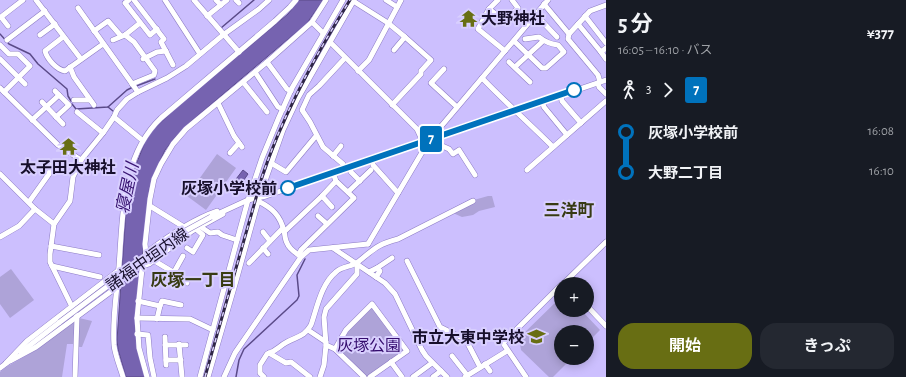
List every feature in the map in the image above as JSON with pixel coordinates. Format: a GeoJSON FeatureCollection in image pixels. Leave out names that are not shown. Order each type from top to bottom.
{"type":"FeatureCollection","features":[{"type":"Feature","properties":{"kind":"street"},"geometry":{"type":"LineString","coordinates":[[8,26],[1,17],[23,0]]}},
{"type":"Feature","properties":{"kind":"street"},"geometry":{"type":"LineString","coordinates":[[36,0],[81,59]]}},
{"type":"Feature","properties":{"kind":"street"},"geometry":{"type":"LineString","coordinates":[[129,0],[125,4],[150,35],[156,29]]}},
{"type":"Feature","properties":{"kind":"street"},"geometry":{"type":"LineString","coordinates":[[134,0],[164,39],[161,42],[173,65]]}},
{"type":"Feature","properties":{"kind":"street"},"geometry":{"type":"LineString","coordinates":[[165,0],[200,54]]}},
{"type":"Feature","properties":{"kind":"street"},"geometry":{"type":"LineString","coordinates":[[194,0],[239,52]]}},
{"type":"Feature","properties":{"kind":"street"},"geometry":{"type":"LineString","coordinates":[[216,0],[221,5]]}},
{"type":"Feature","properties":{"kind":"street"},"geometry":{"type":"LineString","coordinates":[[207,16],[227,0]]}},
{"type":"Feature","properties":{"kind":"street"},"geometry":{"type":"LineString","coordinates":[[134,87],[167,78],[186,66],[223,35],[269,0]]}},
{"type":"Feature","properties":{"kind":"street"},"geometry":{"type":"LineString","coordinates":[[123,377],[114,346],[114,314],[119,270],[123,208],[128,177],[142,140],[154,124],[276,21],[296,0]]}},
{"type":"Feature","properties":{"kind":"street"},"geometry":{"type":"LineString","coordinates":[[148,377],[139,348],[137,318],[154,179],[166,154],[186,130],[312,22],[326,0]]}},
{"type":"Feature","properties":{"kind":"street"},"geometry":{"type":"LineString","coordinates":[[200,377],[248,200],[262,158],[291,91],[343,0]]}},
{"type":"Feature","properties":{"kind":"street"},"geometry":{"type":"LineString","coordinates":[[386,0],[397,7]]}},
{"type":"Feature","properties":{"kind":"street"},"geometry":{"type":"LineString","coordinates":[[358,71],[369,60],[401,0]]}},
{"type":"Feature","properties":{"kind":"street"},"geometry":{"type":"LineString","coordinates":[[489,9],[505,21],[518,8],[512,0]]}},
{"type":"Feature","properties":{"kind":"street"},"geometry":{"type":"LineString","coordinates":[[208,377],[259,199],[271,163],[298,98],[354,1],[388,23],[431,60],[421,71],[421,74],[392,105]]}},
{"type":"Feature","properties":{"kind":"street"},"geometry":{"type":"LineString","coordinates":[[494,1],[478,29],[505,51]]}},
{"type":"Feature","properties":{"kind":"street"},"geometry":{"type":"LineString","coordinates":[[440,145],[438,130],[536,15],[545,2],[569,34]]}},
{"type":"Feature","properties":{"kind":"street"},"geometry":{"type":"LineString","coordinates":[[606,5],[590,11],[569,34],[568,39],[598,75],[599,87],[606,94]]}},
{"type":"Feature","properties":{"kind":"street"},"geometry":{"type":"LineString","coordinates":[[78,8],[134,87]]}},
{"type":"Feature","properties":{"kind":"street"},"geometry":{"type":"LineString","coordinates":[[7,40],[45,11]]}},
{"type":"Feature","properties":{"kind":"street"},"geometry":{"type":"LineString","coordinates":[[536,15],[557,37]]}},
{"type":"Feature","properties":{"kind":"street"},"geometry":{"type":"LineString","coordinates":[[585,16],[606,44]]}},
{"type":"Feature","properties":{"kind":"street"},"geometry":{"type":"LineString","coordinates":[[75,377],[77,317],[50,262],[54,224],[70,201],[74,177],[81,160],[103,133],[117,110],[127,99],[134,87],[154,75],[155,71],[144,58],[134,42],[123,36],[108,21],[94,31]]}},
{"type":"Feature","properties":{"kind":"street"},"geometry":{"type":"LineString","coordinates":[[312,22],[323,33]]}},
{"type":"Feature","properties":{"kind":"street"},"geometry":{"type":"LineString","coordinates":[[113,40],[123,36],[140,23]]}},
{"type":"Feature","properties":{"kind":"street"},"geometry":{"type":"LineString","coordinates":[[40,35],[54,24]]}},
{"type":"Feature","properties":{"kind":"street"},"geometry":{"type":"LineString","coordinates":[[578,24],[606,59]]}},
{"type":"Feature","properties":{"kind":"street"},"geometry":{"type":"LineString","coordinates":[[63,37],[45,51],[60,70],[65,71],[103,44]]}},
{"type":"Feature","properties":{"kind":"street"},"geometry":{"type":"LineString","coordinates":[[394,50],[405,37]]}},
{"type":"Feature","properties":{"kind":"street"},"geometry":{"type":"LineString","coordinates":[[514,41],[542,68],[546,68],[564,52],[558,44],[551,44],[543,41],[539,37],[525,39]]}},
{"type":"Feature","properties":{"kind":"street"},"geometry":{"type":"LineString","coordinates":[[515,67],[543,41]]}},
{"type":"Feature","properties":{"kind":"street"},"geometry":{"type":"LineString","coordinates":[[330,42],[417,129],[423,142]]}},
{"type":"Feature","properties":{"kind":"street"},"geometry":{"type":"LineString","coordinates":[[0,45],[9,54],[18,54],[30,66],[19,78],[2,90],[58,145],[81,160]]}},
{"type":"Feature","properties":{"kind":"street"},"geometry":{"type":"LineString","coordinates":[[601,52],[606,48]]}},
{"type":"Feature","properties":{"kind":"street"},"geometry":{"type":"LineString","coordinates":[[144,58],[157,52],[166,51]]}},
{"type":"Feature","properties":{"kind":"street"},"geometry":{"type":"LineString","coordinates":[[345,58],[320,86],[309,95],[302,110],[323,147],[360,181]]}},
{"type":"Feature","properties":{"kind":"street"},"geometry":{"type":"LineString","coordinates":[[0,59],[25,84]]}},
{"type":"Feature","properties":{"kind":"street"},"geometry":{"type":"LineString","coordinates":[[267,62],[286,89],[291,91]]}},
{"type":"Feature","properties":{"kind":"street"},"geometry":{"type":"LineString","coordinates":[[509,62],[530,82]]}},
{"type":"Feature","properties":{"kind":"street"},"geometry":{"type":"LineString","coordinates":[[70,67],[74,77],[94,105]]}},
{"type":"Feature","properties":{"kind":"street"},"geometry":{"type":"LineString","coordinates":[[444,69],[431,83],[457,107]]}},
{"type":"Feature","properties":{"kind":"street"},"geometry":{"type":"LineString","coordinates":[[255,72],[278,107],[282,109]]}},
{"type":"Feature","properties":{"kind":"street"},"geometry":{"type":"LineString","coordinates":[[482,78],[514,111],[553,147]]}},
{"type":"Feature","properties":{"kind":"street","name":"諸福中垣内線"},"geometry":{"type":"LineString","coordinates":[[0,368],[161,246],[210,217],[248,200],[259,199],[606,80]]}},
{"type":"Feature","properties":{"kind":"street"},"geometry":{"type":"LineString","coordinates":[[243,82],[267,112]]}},
{"type":"Feature","properties":{"kind":"street"},"geometry":{"type":"LineString","coordinates":[[55,91],[68,105],[56,117]]}},
{"type":"Feature","properties":{"kind":"street"},"geometry":{"type":"LineString","coordinates":[[32,120],[59,95]]}},
{"type":"Feature","properties":{"kind":"street"},"geometry":{"type":"LineString","coordinates":[[561,95],[562,101],[581,123]]}},
{"type":"Feature","properties":{"kind":"street"},"geometry":{"type":"LineString","coordinates":[[74,100],[89,100]]}},
{"type":"Feature","properties":{"kind":"street"},"geometry":{"type":"LineString","coordinates":[[542,101],[544,107],[568,135]]}},
{"type":"Feature","properties":{"kind":"street"},"geometry":{"type":"LineString","coordinates":[[42,102],[63,124]]}},
{"type":"Feature","properties":{"kind":"street"},"geometry":{"type":"LineString","coordinates":[[527,170],[606,102]]}},
{"type":"Feature","properties":{"kind":"street"},"geometry":{"type":"LineString","coordinates":[[218,103],[234,136],[241,145],[230,153]]}},
{"type":"Feature","properties":{"kind":"street"},"geometry":{"type":"LineString","coordinates":[[77,112],[103,133]]}},
{"type":"Feature","properties":{"kind":"street"},"geometry":{"type":"LineString","coordinates":[[114,117],[142,140]]}},
{"type":"Feature","properties":{"kind":"street"},"geometry":{"type":"LineString","coordinates":[[271,163],[286,172],[316,136]]}},
{"type":"Feature","properties":{"kind":"street"},"geometry":{"type":"LineString","coordinates":[[440,145],[450,149],[453,154],[459,150],[475,175]]}},
{"type":"Feature","properties":{"kind":"street"},"geometry":{"type":"LineString","coordinates":[[368,244],[424,149],[437,148],[440,145]]}},
{"type":"Feature","properties":{"kind":"street"},"geometry":{"type":"LineString","coordinates":[[333,156],[341,146]]}},
{"type":"Feature","properties":{"kind":"street"},"geometry":{"type":"LineString","coordinates":[[372,159],[373,165],[398,193]]}},
{"type":"Feature","properties":{"kind":"street"},"geometry":{"type":"LineString","coordinates":[[28,202],[49,174],[52,163]]}},
{"type":"Feature","properties":{"kind":"street"},"geometry":{"type":"LineString","coordinates":[[348,192],[371,170]]}},
{"type":"Feature","properties":{"kind":"street"},"geometry":{"type":"LineString","coordinates":[[300,256],[301,250],[354,198],[336,181],[333,173]]}},
{"type":"Feature","properties":{"kind":"street"},"geometry":{"type":"LineString","coordinates":[[0,174],[35,210],[54,224]]}},
{"type":"Feature","properties":{"kind":"street"},"geometry":{"type":"LineString","coordinates":[[249,263],[270,241],[310,208],[336,181]]}},
{"type":"Feature","properties":{"kind":"street"},"geometry":{"type":"LineString","coordinates":[[322,196],[332,207]]}},
{"type":"Feature","properties":{"kind":"street"},"geometry":{"type":"LineString","coordinates":[[259,199],[271,207],[279,218],[286,243],[300,256]]}},
{"type":"Feature","properties":{"kind":"street"},"geometry":{"type":"LineString","coordinates":[[264,377],[260,373],[260,365],[267,354],[273,352],[286,342],[300,337],[308,330],[330,278],[341,269],[357,263],[371,250],[386,242],[404,236],[473,201]]}},
{"type":"Feature","properties":{"kind":"street"},"geometry":{"type":"LineString","coordinates":[[150,206],[184,227]]}},
{"type":"Feature","properties":{"kind":"street"},"geometry":{"type":"LineString","coordinates":[[146,253],[168,236],[206,214],[221,209],[234,207]]}},
{"type":"Feature","properties":{"kind":"street"},"geometry":{"type":"LineString","coordinates":[[143,266],[154,260],[198,228],[216,219],[234,207]]}},
{"type":"Feature","properties":{"kind":"street"},"geometry":{"type":"LineString","coordinates":[[310,208],[327,224]]}},
{"type":"Feature","properties":{"kind":"street"},"geometry":{"type":"LineString","coordinates":[[0,237],[18,226],[35,210]]}},
{"type":"Feature","properties":{"kind":"street"},"geometry":{"type":"LineString","coordinates":[[198,228],[210,233],[218,232],[222,236],[237,240]]}},
{"type":"Feature","properties":{"kind":"street"},"geometry":{"type":"LineString","coordinates":[[187,248],[193,252],[203,235],[198,228]]}},
{"type":"Feature","properties":{"kind":"street"},"geometry":{"type":"LineString","coordinates":[[263,232],[270,241]]}},
{"type":"Feature","properties":{"kind":"street"},"geometry":{"type":"LineString","coordinates":[[570,277],[606,243]]}},
{"type":"Feature","properties":{"kind":"street"},"geometry":{"type":"LineString","coordinates":[[224,377],[235,353],[300,256],[309,250],[368,244]]}},
{"type":"Feature","properties":{"kind":"street"},"geometry":{"type":"LineString","coordinates":[[368,244],[371,250]]}},
{"type":"Feature","properties":{"kind":"street"},"geometry":{"type":"LineString","coordinates":[[51,246],[99,255]]}},
{"type":"Feature","properties":{"kind":"street"},"geometry":{"type":"LineString","coordinates":[[263,248],[268,254]]}},
{"type":"Feature","properties":{"kind":"street"},"geometry":{"type":"LineString","coordinates":[[333,248],[376,277],[398,298],[416,339],[426,356],[440,374],[446,377]]}},
{"type":"Feature","properties":{"kind":"street"},"geometry":{"type":"LineString","coordinates":[[174,272],[183,256]]}},
{"type":"Feature","properties":{"kind":"street"},"geometry":{"type":"LineString","coordinates":[[369,272],[392,258]]}},
{"type":"Feature","properties":{"kind":"street"},"geometry":{"type":"LineString","coordinates":[[154,260],[174,272],[173,274],[187,283]]}},
{"type":"Feature","properties":{"kind":"street"},"geometry":{"type":"LineString","coordinates":[[407,261],[411,275],[440,328],[466,340],[483,366],[490,371]]}},
{"type":"Feature","properties":{"kind":"street"},"geometry":{"type":"LineString","coordinates":[[320,377],[324,365],[326,343],[324,317],[326,309],[357,274],[357,263]]}},
{"type":"Feature","properties":{"kind":"street"},"geometry":{"type":"LineString","coordinates":[[52,266],[100,277]]}},
{"type":"Feature","properties":{"kind":"street"},"geometry":{"type":"LineString","coordinates":[[376,277],[380,271],[377,268]]}},
{"type":"Feature","properties":{"kind":"street"},"geometry":{"type":"LineString","coordinates":[[6,363],[27,341],[119,270]]}},
{"type":"Feature","properties":{"kind":"street"},"geometry":{"type":"LineString","coordinates":[[6,363],[36,347],[117,287]]}},
{"type":"Feature","properties":{"kind":"street"},"geometry":{"type":"LineString","coordinates":[[526,377],[503,343],[505,339],[554,293]]}},
{"type":"Feature","properties":{"kind":"street"},"geometry":{"type":"LineString","coordinates":[[138,301],[160,306]]}},
{"type":"Feature","properties":{"kind":"street"},"geometry":{"type":"LineString","coordinates":[[157,319],[162,301],[181,305]]}},
{"type":"Feature","properties":{"kind":"street"},"geometry":{"type":"LineString","coordinates":[[335,349],[346,330],[372,304],[407,351],[370,377]]}},
{"type":"Feature","properties":{"kind":"street"},"geometry":{"type":"LineString","coordinates":[[594,313],[606,326]]}},
{"type":"Feature","properties":{"kind":"street"},"geometry":{"type":"LineString","coordinates":[[137,318],[190,319],[213,330]]}},
{"type":"Feature","properties":{"kind":"street"},"geometry":{"type":"LineString","coordinates":[[308,330],[335,349],[364,377]]}},
{"type":"Feature","properties":{"kind":"street"},"geometry":{"type":"LineString","coordinates":[[137,334],[148,335],[150,358],[154,377]]}},
{"type":"Feature","properties":{"kind":"street"},"geometry":{"type":"LineString","coordinates":[[165,337],[166,363],[181,360]]}},
{"type":"Feature","properties":{"kind":"street"},"geometry":{"type":"LineString","coordinates":[[179,344],[182,377]]}},
{"type":"Feature","properties":{"kind":"street"},"geometry":{"type":"LineString","coordinates":[[165,345],[186,344]]}},
{"type":"Feature","properties":{"kind":"street"},"geometry":{"type":"LineString","coordinates":[[452,356],[469,376],[507,350]]}},
{"type":"Feature","properties":{"kind":"street"},"geometry":{"type":"LineString","coordinates":[[270,353],[286,364],[291,362],[310,377]]}},
{"type":"Feature","properties":{"kind":"street"},"geometry":{"type":"LineString","coordinates":[[391,362],[402,377]]}},
{"type":"Feature","properties":{"kind":"street"},"geometry":{"type":"LineString","coordinates":[[413,377],[431,364]]}},
{"type":"Feature","properties":{"kind":"street"},"geometry":{"type":"LineString","coordinates":[[433,377],[440,374]]}},
{"type":"Feature","properties":{"kind":"green space"},"geometry":{"type":"Polygon","coordinates":[[[217,154],[236,168],[206,210],[187,196],[217,154]]]}},
{"type":"Feature","properties":{"kind":"green space"},"geometry":{"type":"Polygon","coordinates":[[[492,196],[495,207],[479,211],[473,215],[462,217],[453,213],[452,209],[472,198],[474,200],[492,196]]]}},
{"type":"Feature","properties":{"kind":"green space"},"geometry":{"type":"Polygon","coordinates":[[[11,269],[34,300],[10,318],[0,304],[0,277],[11,269]]]}},
{"type":"Feature","properties":{"kind":"green space"},"geometry":{"type":"Polygon","coordinates":[[[554,304],[554,317],[588,317],[600,330],[594,336],[594,325],[554,325],[554,365],[565,365],[553,377],[549,377],[521,350],[519,338],[554,304]]]}},
{"type":"Feature","properties":{"kind":"green space","name":"灰塚公園"},"geometry":{"type":"Polygon","coordinates":[[[372,306],[404,350],[369,377],[365,377],[336,349],[347,331],[372,306]]]}},
{"type":"Feature","properties":{"kind":"green space"},"geometry":{"type":"Polygon","coordinates":[[[79,318],[92,321],[82,347],[77,347],[79,318]]]}},
{"type":"Feature","properties":{"kind":"green space"},"geometry":{"type":"Polygon","coordinates":[[[72,322],[75,322],[73,344],[67,344],[62,377],[0,377],[0,372],[38,349],[72,322]]]}},
{"type":"Feature","properties":{"kind":"shaded area"},"geometry":{"type":"Polygon","coordinates":[[[299,0],[323,0],[307,23],[189,123],[176,136],[165,150],[153,176],[149,190],[135,327],[137,349],[145,377],[126,377],[117,340],[127,197],[132,175],[147,137],[174,110],[288,14],[299,0]]]}},
{"type":"Feature","properties":{"kind":"shaded area"},"geometry":{"type":"Polygon","coordinates":[[[243,170],[248,174],[239,187],[233,183],[243,170]]]}},
{"type":"Feature","properties":{"kind":"waterway"},"geometry":{"type":"LineString","coordinates":[[221,28],[254,0]]}},
{"type":"Feature","properties":{"kind":"waterway"},"geometry":{"type":"LineString","coordinates":[[0,34],[9,44],[30,54],[38,64],[67,89],[68,96],[71,101]]}},
{"type":"Feature","properties":{"kind":"waterway"},"geometry":{"type":"LineString","coordinates":[[136,86],[155,79]]}},
{"type":"Feature","properties":{"kind":"waterway"},"geometry":{"type":"LineString","coordinates":[[72,104],[76,109],[108,107],[127,90],[133,87]]}},
{"type":"Feature","properties":{"kind":"waterway"},"geometry":{"type":"LineString","coordinates":[[108,107],[113,111]]}},
{"type":"Feature","properties":{"kind":"waterway"},"geometry":{"type":"LineString","coordinates":[[236,377],[239,360],[244,349],[297,300],[299,296],[297,275],[305,259]]}},
{"type":"Feature","properties":{"kind":"railway"},"geometry":{"type":"LineString","coordinates":[[205,377],[262,177],[270,154],[290,108],[312,64],[350,0]]}},
{"type":"Feature","properties":{"kind":"bus line","name":"7"},"geometry":{"type":"LineString","coordinates":[[288,188],[574,90]]}},
{"type":"Feature","properties":{"kind":"place","name":"大野神社"},"geometry":{"type":"Point","coordinates":[468,18]}},
{"type":"Feature","properties":{"kind":"place","name":"太子田大神社"},"geometry":{"type":"Point","coordinates":[68,146]}},
{"type":"Feature","properties":{"kind":"place","name":"灰塚小学校前"},"geometry":{"type":"Point","coordinates":[288,188]}},
{"type":"Feature","properties":{"kind":"place","name":"市立大東中学校"},"geometry":{"type":"Point","coordinates":[537,337]}},
{"type":"Feature","properties":{"kind":"district","name":"三洋町"},"geometry":{"type":"Point","coordinates":[569,210]}},
{"type":"Feature","properties":{"kind":"district","name":"灰塚一丁目"},"geometry":{"type":"Point","coordinates":[193,280]}},
{"type":"Feature","properties":{"kind":"water label","name":"寝屋川"},"geometry":{"type":"Point","coordinates":[127,188]}}]}
